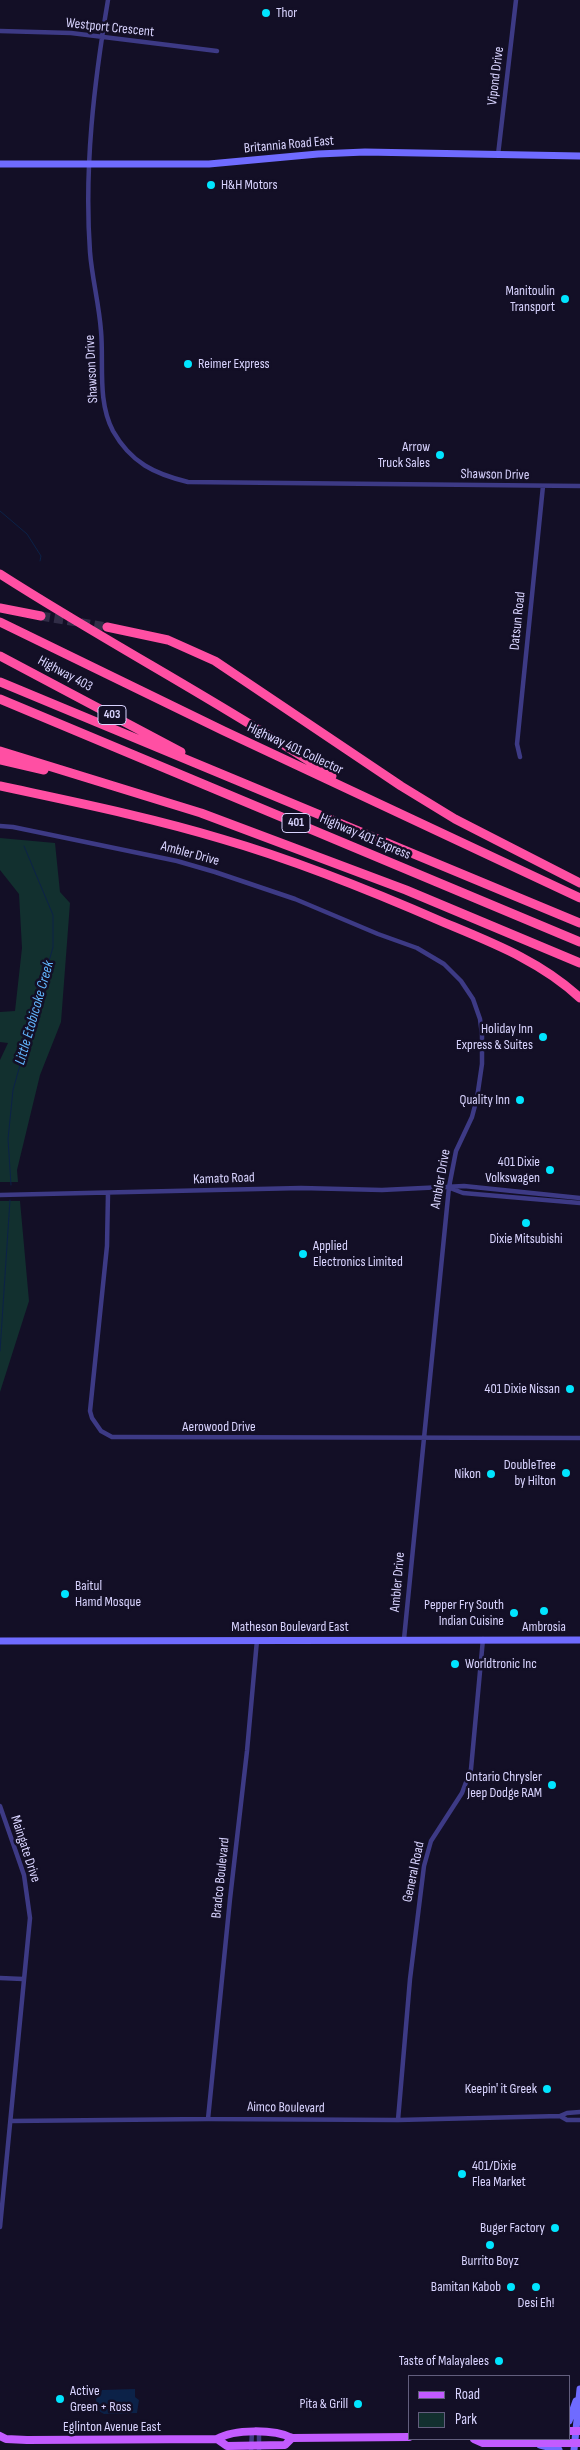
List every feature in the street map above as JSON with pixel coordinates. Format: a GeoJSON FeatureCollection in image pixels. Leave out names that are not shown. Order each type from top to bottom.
{"type":"FeatureCollection","features":[{"type":"Feature","properties":{"kind":"highway"},"geometry":{"type":"LineString","coordinates":[[0,574],[288,746],[357,793]]}},
{"type":"Feature","properties":{"kind":"highway"},"geometry":{"type":"LineString","coordinates":[[0,581],[41,600]]}},
{"type":"Feature","properties":{"kind":"highway"},"geometry":{"type":"LineString","coordinates":[[0,608],[41,616]]}},
{"type":"Feature","properties":{"kind":"highway","name":"Highway 401 Collector"},"geometry":{"type":"LineString","coordinates":[[0,622],[224,731],[580,898]]}},
{"type":"Feature","properties":{"kind":"highway"},"geometry":{"type":"LineString","coordinates":[[107,627],[168,640],[214,661],[401,786],[455,819],[580,882]]}},
{"type":"Feature","properties":{"kind":"highway","name":"Highway 403"},"geometry":{"type":"LineString","coordinates":[[0,656],[223,775]]}},
{"type":"Feature","properties":{"kind":"highway","name":"Highway 401 Express"},"geometry":{"type":"LineString","coordinates":[[0,682],[580,922]]}},
{"type":"Feature","properties":{"kind":"highway","name":"Highway 401 Express"},"geometry":{"type":"LineString","coordinates":[[0,700],[580,942]]}},
{"type":"Feature","properties":{"kind":"highway","name":"401"},"geometry":{"type":"LineString","coordinates":[[0,752],[200,813],[406,890],[580,963]]}},
{"type":"Feature","properties":{"kind":"highway"},"geometry":{"type":"LineString","coordinates":[[0,760],[93,780]]}},
{"type":"Feature","properties":{"kind":"highway"},"geometry":{"type":"LineString","coordinates":[[0,786],[165,823],[222,839],[346,881],[529,961],[558,978],[580,998]]}},
{"type":"Feature","properties":{"kind":"main road","name":"Eglinton Avenue East"},"geometry":{"type":"LineString","coordinates":[[2,2440],[217,2439],[228,2433],[256,2432],[282,2433],[292,2438],[408,2437]]}},
{"type":"Feature","properties":{"kind":"main road","name":"Eglinton Avenue East"},"geometry":{"type":"LineString","coordinates":[[217,2439],[227,2446],[255,2448],[285,2445],[292,2438]]}},
{"type":"Feature","properties":{"kind":"main road"},"geometry":{"type":"LineString","coordinates":[[476,2440],[482,2443],[576,2445]]}},
{"type":"Feature","properties":{"kind":"street","name":"Shawson Drive"},"geometry":{"type":"LineString","coordinates":[[108,0],[101,38],[89,164],[90,252],[101,329],[103,391],[106,416],[122,444],[141,464],[162,476],[188,482],[580,486]]}},
{"type":"Feature","properties":{"kind":"street","name":"Vipond Drive"},"geometry":{"type":"LineString","coordinates":[[498,155],[516,0]]}},
{"type":"Feature","properties":{"kind":"street","name":"Westport Crescent"},"geometry":{"type":"LineString","coordinates":[[0,32],[71,33],[217,51]]}},
{"type":"Feature","properties":{"kind":"street","name":"Britannia Road East"},"geometry":{"type":"LineString","coordinates":[[0,164],[210,164],[318,154],[365,152],[580,156]]}},
{"type":"Feature","properties":{"kind":"street","name":"Datsun Road"},"geometry":{"type":"LineString","coordinates":[[520,757],[517,744],[543,486]]}},
{"type":"Feature","properties":{"kind":"street","name":"Ambler Drive"},"geometry":{"type":"LineString","coordinates":[[0,826],[123,849],[215,872],[296,899],[378,934],[417,948],[444,964],[461,981],[472,999],[480,1019],[482,1064],[472,1117],[456,1151],[449,1187],[404,1639]]}},
{"type":"Feature","properties":{"kind":"street"},"geometry":{"type":"LineString","coordinates":[[449,1187],[463,1193],[580,1203]]}},
{"type":"Feature","properties":{"kind":"street","name":"Kamato Road"},"geometry":{"type":"LineString","coordinates":[[0,1195],[291,1188],[382,1190],[478,1187],[580,1198]]}},
{"type":"Feature","properties":{"kind":"street","name":"Aerowood Drive"},"geometry":{"type":"LineString","coordinates":[[108,1193],[107,1246],[90,1411],[92,1418],[101,1431],[112,1437],[423,1436],[580,1438]]}},
{"type":"Feature","properties":{"kind":"street","name":"Matheson Boulevard East"},"geometry":{"type":"LineString","coordinates":[[0,1641],[257,1639],[580,1640]]}},
{"type":"Feature","properties":{"kind":"street","name":"Bradco Boulevard"},"geometry":{"type":"LineString","coordinates":[[208,2118],[257,1639]]}},
{"type":"Feature","properties":{"kind":"street","name":"General Road"},"geometry":{"type":"LineString","coordinates":[[398,2120],[410,1979],[424,1866],[431,1841],[462,1792],[471,1768],[483,1639]]}},
{"type":"Feature","properties":{"kind":"street","name":"Maingate Drive"},"geometry":{"type":"LineString","coordinates":[[0,1806],[24,1875],[30,1906],[0,2227]]}},
{"type":"Feature","properties":{"kind":"street"},"geometry":{"type":"LineString","coordinates":[[0,1978],[23,1979]]}},
{"type":"Feature","properties":{"kind":"street","name":"Aimco Boulevard"},"geometry":{"type":"LineString","coordinates":[[11,2121],[208,2118],[398,2120],[560,2116],[567,2113],[580,2112]]}},
{"type":"Feature","properties":{"kind":"street","name":"Aimco Boulevard"},"geometry":{"type":"LineString","coordinates":[[560,2116],[568,2120],[580,2120]]}},
{"type":"Feature","properties":{"kind":"street"},"geometry":{"type":"LineString","coordinates":[[570,2418],[580,2389]]}},
{"type":"Feature","properties":{"kind":"street"},"geometry":{"type":"LineString","coordinates":[[576,2445],[575,2431],[580,2389]]}},
{"type":"Feature","properties":{"kind":"street"},"geometry":{"type":"LineString","coordinates":[[255,2448],[256,2432]]}},
{"type":"Feature","properties":{"kind":"street"},"geometry":{"type":"LineString","coordinates":[[535,2444],[559,2450]]}},
{"type":"Feature","properties":{"kind":"green space"},"geometry":{"type":"Polygon","coordinates":[[[0,838],[55,843],[60,892],[70,903],[61,1022],[40,1075],[17,1170],[18,1182],[0,1182],[0,1060],[8,1043],[0,1042],[0,1012],[15,1011],[22,948],[19,894],[0,870],[0,838]]]}},
{"type":"Feature","properties":{"kind":"green space"},"geometry":{"type":"Polygon","coordinates":[[[0,1201],[20,1201],[29,1301],[0,1392],[0,1201]]]}},
{"type":"Feature","properties":{"kind":"water"},"geometry":{"type":"Polygon","coordinates":[[[135,2389],[135,2397],[139,2400],[137,2413],[104,2414],[97,2410],[96,2399],[102,2390],[135,2389]]]}},
{"type":"Feature","properties":{"kind":"waterway"},"geometry":{"type":"LineString","coordinates":[[0,511],[27,534],[41,556],[40,561]]}},
{"type":"Feature","properties":{"kind":"waterway","name":"Little Etobicoke Creek"},"geometry":{"type":"LineString","coordinates":[[11,1185],[8,1139],[13,1090],[53,947],[53,915],[24,846]]}},
{"type":"Feature","properties":{"kind":"waterway","name":"Little Etobicoke Creek"},"geometry":{"type":"LineString","coordinates":[[0,1351],[10,1200]]}},
{"type":"Feature","properties":{"kind":"tunnel"},"geometry":{"type":"LineString","coordinates":[[41,616],[107,627]]}},
{"type":"Feature","properties":{"kind":"place","name":"Thor"},"geometry":{"type":"Point","coordinates":[266,13]}},
{"type":"Feature","properties":{"kind":"place","name":"H&H Motors"},"geometry":{"type":"Point","coordinates":[211,185]}},
{"type":"Feature","properties":{"kind":"place","name":"Manitoulin Transport"},"geometry":{"type":"Point","coordinates":[565,299]}},
{"type":"Feature","properties":{"kind":"place","name":"Reimer Express"},"geometry":{"type":"Point","coordinates":[188,364]}},
{"type":"Feature","properties":{"kind":"place","name":"Arrow Truck Sales"},"geometry":{"type":"Point","coordinates":[440,455]}},
{"type":"Feature","properties":{"kind":"place","name":"Holiday Inn Express & Suites"},"geometry":{"type":"Point","coordinates":[543,1037]}},
{"type":"Feature","properties":{"kind":"place","name":"Quality Inn"},"geometry":{"type":"Point","coordinates":[520,1100]}},
{"type":"Feature","properties":{"kind":"place","name":"401 Dixie Volkswagen"},"geometry":{"type":"Point","coordinates":[550,1170]}},
{"type":"Feature","properties":{"kind":"place","name":"Dixie Mitsubishi"},"geometry":{"type":"Point","coordinates":[526,1223]}},
{"type":"Feature","properties":{"kind":"place","name":"Applied Electronics Limited"},"geometry":{"type":"Point","coordinates":[303,1254]}},
{"type":"Feature","properties":{"kind":"place","name":"401 Dixie Nissan"},"geometry":{"type":"Point","coordinates":[570,1389]}},
{"type":"Feature","properties":{"kind":"place","name":"DoubleTree by Hilton"},"geometry":{"type":"Point","coordinates":[566,1473]}},
{"type":"Feature","properties":{"kind":"place","name":"Nikon"},"geometry":{"type":"Point","coordinates":[491,1474]}},
{"type":"Feature","properties":{"kind":"place","name":"Baitul Hamd Mosque"},"geometry":{"type":"Point","coordinates":[65,1594]}},
{"type":"Feature","properties":{"kind":"place","name":"Ambrosia"},"geometry":{"type":"Point","coordinates":[544,1611]}},
{"type":"Feature","properties":{"kind":"place","name":"Pepper Fry South Indian Cuisine"},"geometry":{"type":"Point","coordinates":[514,1613]}},
{"type":"Feature","properties":{"kind":"place","name":"Worldtronic Inc"},"geometry":{"type":"Point","coordinates":[455,1664]}},
{"type":"Feature","properties":{"kind":"place","name":"Ontario Chrysler Jeep Dodge RAM"},"geometry":{"type":"Point","coordinates":[552,1785]}},
{"type":"Feature","properties":{"kind":"place","name":"Keepin' it Greek"},"geometry":{"type":"Point","coordinates":[547,2089]}},
{"type":"Feature","properties":{"kind":"place","name":"401/Dixie Flea Market"},"geometry":{"type":"Point","coordinates":[462,2174]}},
{"type":"Feature","properties":{"kind":"place","name":"Buger Factory"},"geometry":{"type":"Point","coordinates":[555,2228]}},
{"type":"Feature","properties":{"kind":"place","name":"Burrito Boyz"},"geometry":{"type":"Point","coordinates":[490,2245]}},
{"type":"Feature","properties":{"kind":"place","name":"Bamitan Kabob"},"geometry":{"type":"Point","coordinates":[511,2287]}},
{"type":"Feature","properties":{"kind":"place","name":"Desi Eh!"},"geometry":{"type":"Point","coordinates":[536,2287]}},
{"type":"Feature","properties":{"kind":"place","name":"Taste of Malayalees"},"geometry":{"type":"Point","coordinates":[499,2361]}},
{"type":"Feature","properties":{"kind":"place","name":"Active Green + Ross"},"geometry":{"type":"Point","coordinates":[60,2399]}},
{"type":"Feature","properties":{"kind":"place","name":"Pita & Grill"},"geometry":{"type":"Point","coordinates":[358,2404]}}]}
